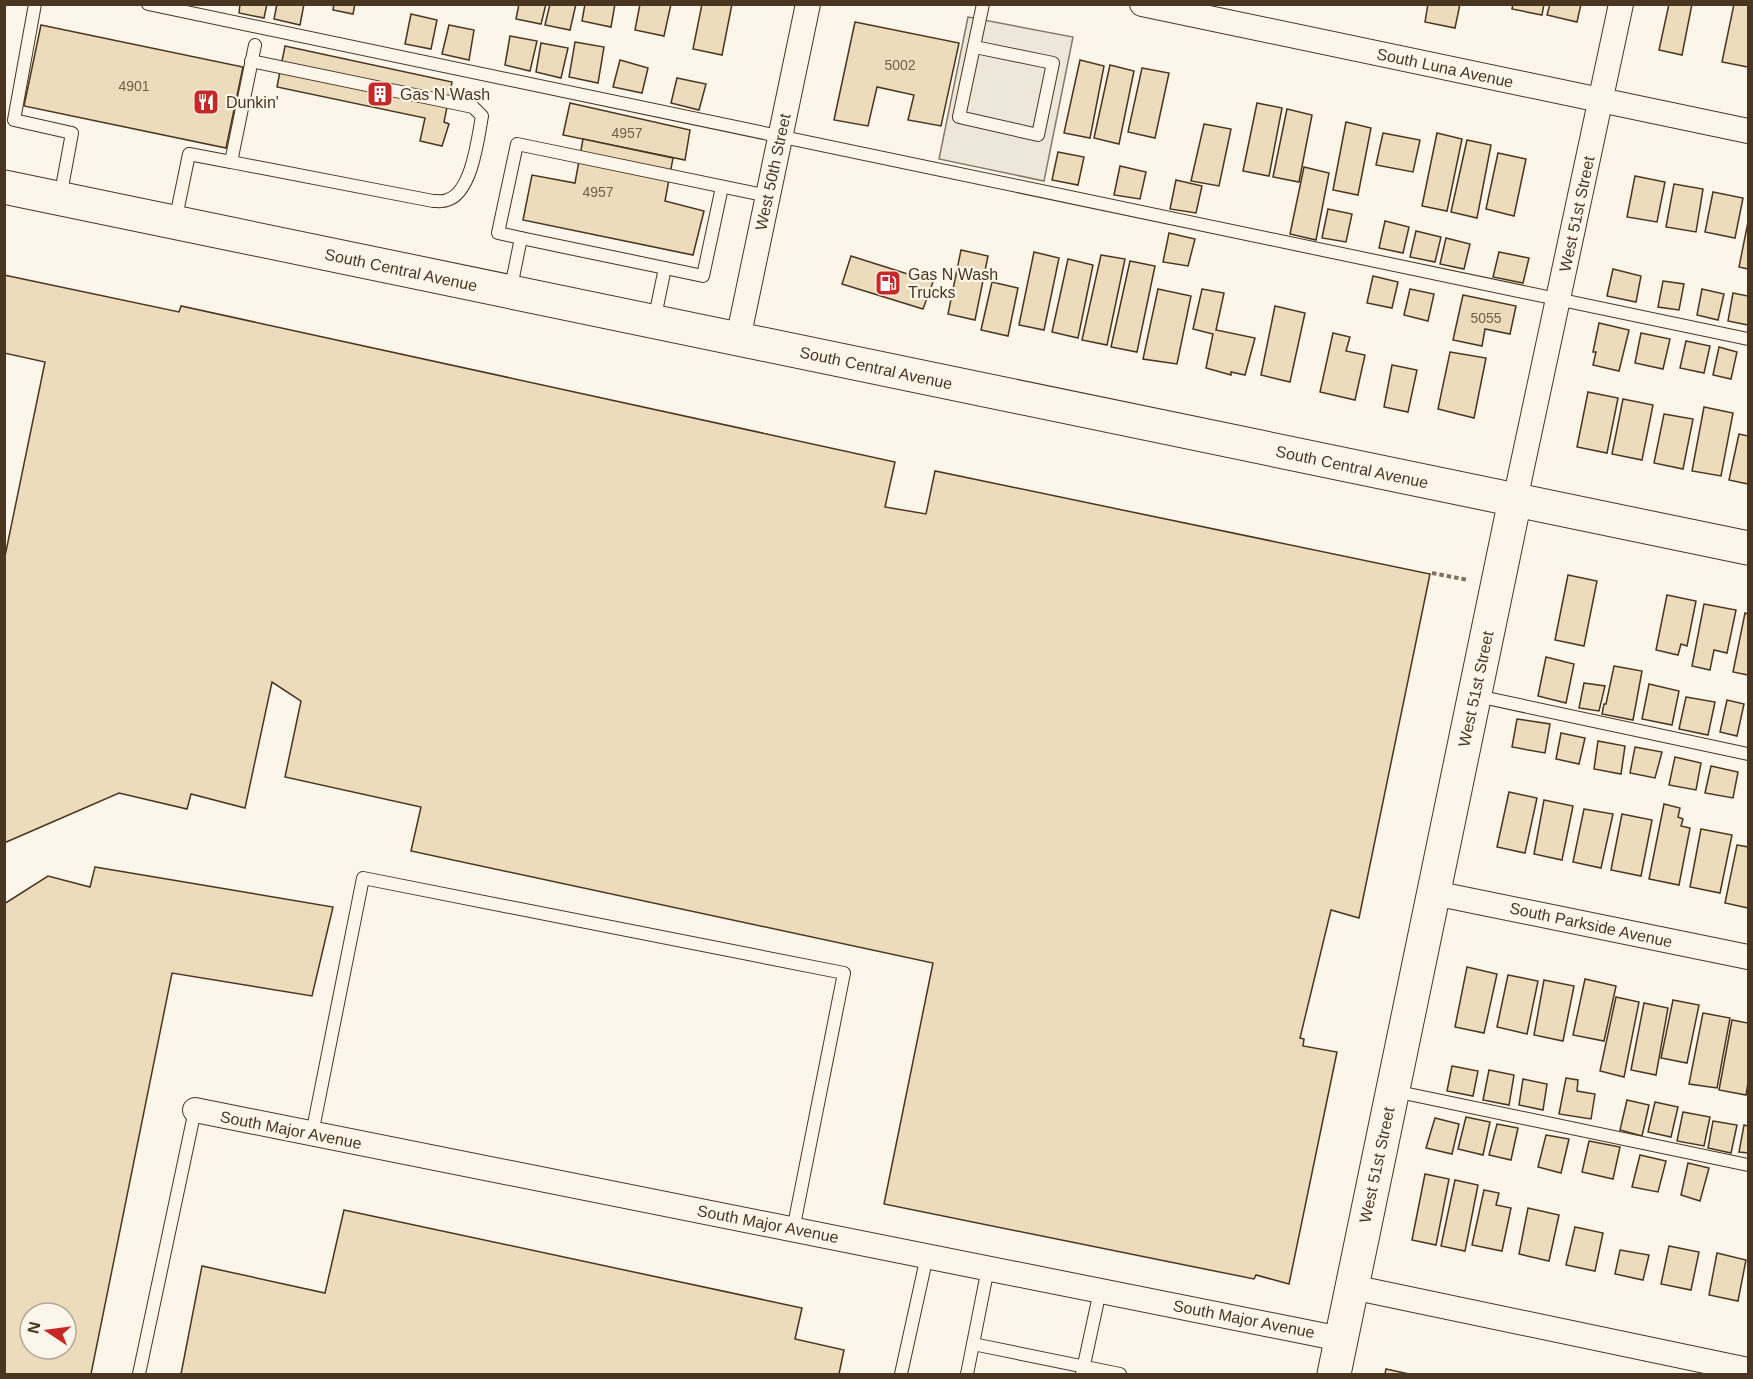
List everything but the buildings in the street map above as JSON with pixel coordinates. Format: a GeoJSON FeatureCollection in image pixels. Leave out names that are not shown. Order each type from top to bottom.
{"type":"FeatureCollection","features":[{"type":"Feature","properties":{"kind":"main road","name":"South Central Avenue"},"geometry":{"type":"LineString","coordinates":[[4,187],[1749,548]]}},
{"type":"Feature","properties":{"kind":"main road","name":"West 51st Street"},"geometry":{"type":"LineString","coordinates":[[1334,1374],[1515,500]]}},
{"type":"Feature","properties":{"kind":"street","name":"West 50th Street"},"geometry":{"type":"LineString","coordinates":[[738,339],[808,4]]}},
{"type":"Feature","properties":{"kind":"street","name":"South Luna Avenue"},"geometry":{"type":"LineString","coordinates":[[1142,4],[1749,131]]}},
{"type":"Feature","properties":{"kind":"street","name":"West 51st Street"},"geometry":{"type":"LineString","coordinates":[[1515,500],[1621,4]]}},
{"type":"Feature","properties":{"kind":"street","name":"South Parkside Avenue"},"geometry":{"type":"LineString","coordinates":[[1434,893],[1749,957]]}},
{"type":"Feature","properties":{"kind":"street","name":"South Major Avenue"},"geometry":{"type":"LineString","coordinates":[[195,1110],[1341,1339]]}},
{"type":"Feature","properties":{"kind":"street"},"geometry":{"type":"LineString","coordinates":[[1352,1287],[1749,1370]]}},
{"type":"Feature","properties":{"kind":"lane"},"geometry":{"type":"LineString","coordinates":[[35,4],[14,120],[72,134],[60,199]]}},
{"type":"Feature","properties":{"kind":"lane"},"geometry":{"type":"LineString","coordinates":[[148,4],[1749,339]]}},
{"type":"Feature","properties":{"kind":"lane"},"geometry":{"type":"LineString","coordinates":[[975,46],[1053,63],[1038,135],[959,117],[983,4]]}},
{"type":"Feature","properties":{"kind":"lane"},"geometry":{"type":"LineString","coordinates":[[231,162],[255,45]]}},
{"type":"Feature","properties":{"kind":"lane"},"geometry":{"type":"LineString","coordinates":[[175,223],[189,154],[433,201],[448,200],[460,189],[472,168],[482,116],[473,107],[251,61]]}},
{"type":"Feature","properties":{"kind":"lane"},"geometry":{"type":"LineString","coordinates":[[722,187],[703,276],[498,233],[517,144],[768,196]]}},
{"type":"Feature","properties":{"kind":"lane"},"geometry":{"type":"LineString","coordinates":[[509,292],[520,238]]}},
{"type":"Feature","properties":{"kind":"lane"},"geometry":{"type":"LineString","coordinates":[[654,322],[665,268]]}},
{"type":"Feature","properties":{"kind":"lane"},"geometry":{"type":"LineString","coordinates":[[1475,696],[1749,753]]}},
{"type":"Feature","properties":{"kind":"lane"},"geometry":{"type":"LineString","coordinates":[[312,1134],[363,878],[833,970],[844,973],[793,1230]]}},
{"type":"Feature","properties":{"kind":"lane"},"geometry":{"type":"LineString","coordinates":[[1392,1090],[1749,1165]]}},
{"type":"Feature","properties":{"kind":"lane"},"geometry":{"type":"LineString","coordinates":[[139,1374],[195,1110]]}},
{"type":"Feature","properties":{"kind":"lane"},"geometry":{"type":"LineString","coordinates":[[901,1374],[927,1256]]}},
{"type":"Feature","properties":{"kind":"lane"},"geometry":{"type":"LineString","coordinates":[[967,1374],[988,1268]]}},
{"type":"Feature","properties":{"kind":"lane"},"geometry":{"type":"LineString","coordinates":[[1083,1371],[1100,1291]]}},
{"type":"Feature","properties":{"kind":"lane"},"geometry":{"type":"LineString","coordinates":[[973,1344],[1083,1371],[1120,1374]]}},
{"type":"Feature","properties":{"kind":"path"},"geometry":{"type":"LineString","coordinates":[[1432,573],[1468,580]]}},
{"type":"Feature","properties":{"kind":"shaded area"},"geometry":{"type":"Polygon","coordinates":[[[968,17],[1073,37],[1044,181],[939,159],[968,17]]]}},
{"type":"Feature","properties":{"kind":"place","name":"Gas N Wash"},"geometry":{"type":"Point","coordinates":[380,94]}},
{"type":"Feature","properties":{"kind":"place","name":"Dunkin'"},"geometry":{"type":"Point","coordinates":[206,102]}},
{"type":"Feature","properties":{"kind":"place","name":"Gas N Wash Trucks"},"geometry":{"type":"Point","coordinates":[888,283]}}]}
